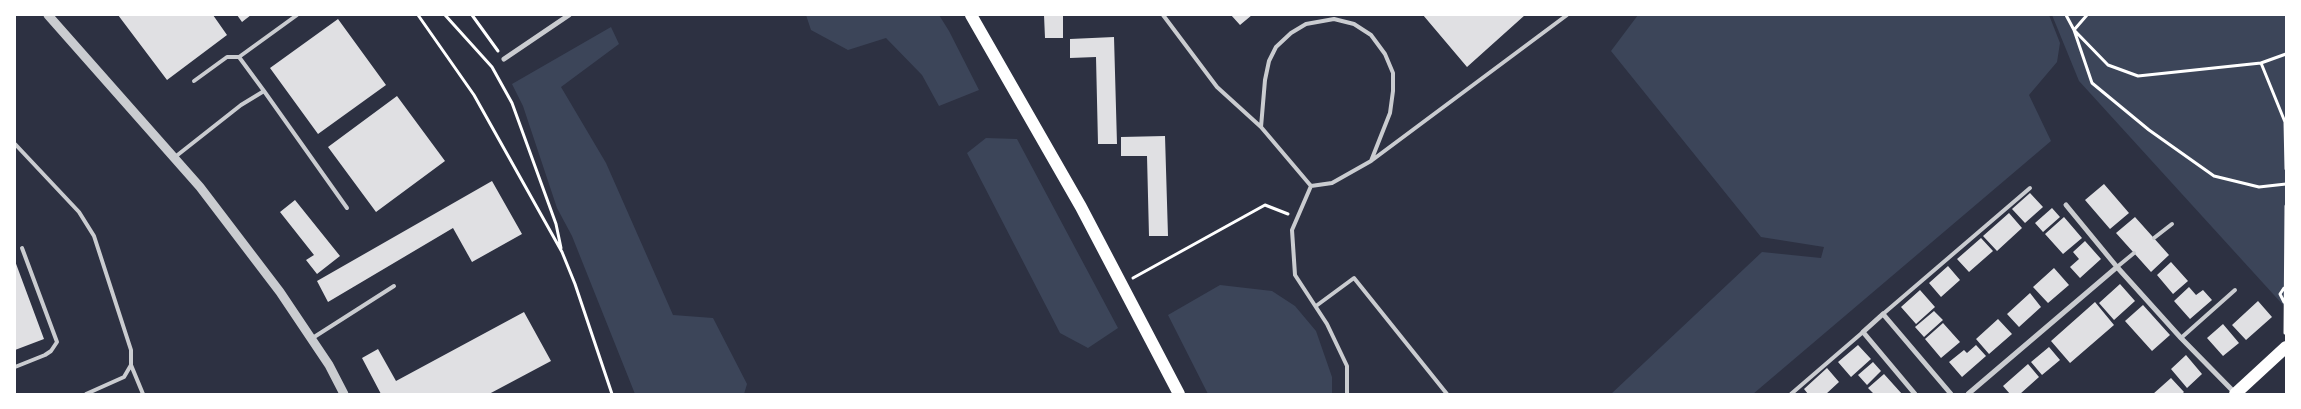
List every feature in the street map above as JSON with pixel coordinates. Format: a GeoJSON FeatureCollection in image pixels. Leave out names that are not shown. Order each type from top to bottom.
{"type":"FeatureCollection","features":[{"type":"Feature","properties":{"kind":"main road"},"geometry":{"type":"LineString","coordinates":[[971,15],[1081,207],[1179,394]]}},
{"type":"Feature","properties":{"kind":"main road"},"geometry":{"type":"LineString","coordinates":[[2236,394],[2286,348]]}},
{"type":"Feature","properties":{"kind":"street"},"geometry":{"type":"LineString","coordinates":[[48,15],[200,187],[280,292],[344,394]]}},
{"type":"Feature","properties":{"kind":"street"},"geometry":{"type":"LineString","coordinates":[[504,59],[569,15]]}},
{"type":"Feature","properties":{"kind":"street"},"geometry":{"type":"LineString","coordinates":[[2066,204],[2117,267],[2181,338],[2236,394]]}},
{"type":"Feature","properties":{"kind":"street"},"geometry":{"type":"LineString","coordinates":[[1968,394],[2117,267]]}},
{"type":"Feature","properties":{"kind":"street"},"geometry":{"type":"LineString","coordinates":[[1915,394],[1863,332],[1883,314],[1951,394]]}},
{"type":"Feature","properties":{"kind":"lane"},"geometry":{"type":"LineString","coordinates":[[194,81],[227,57],[239,56],[297,15]]}},
{"type":"Feature","properties":{"kind":"lane"},"geometry":{"type":"LineString","coordinates":[[1163,15],[1217,87],[1262,127],[1311,186]]}},
{"type":"Feature","properties":{"kind":"lane"},"geometry":{"type":"LineString","coordinates":[[1311,186],[1332,183],[1371,161],[1567,15]]}},
{"type":"Feature","properties":{"kind":"lane"},"geometry":{"type":"LineString","coordinates":[[1262,127],[1264,80],[1269,61],[1276,47],[1291,33],[1306,24],[1334,19],[1354,24],[1371,35],[1385,54],[1393,73],[1394,91],[1390,113],[1371,161]]}},
{"type":"Feature","properties":{"kind":"lane"},"geometry":{"type":"LineString","coordinates":[[239,56],[347,208]]}},
{"type":"Feature","properties":{"kind":"lane"},"geometry":{"type":"LineString","coordinates":[[174,157],[241,105],[264,91]]}},
{"type":"Feature","properties":{"kind":"lane"},"geometry":{"type":"LineString","coordinates":[[15,144],[79,212],[94,236],[131,350],[132,365],[143,394]]}},
{"type":"Feature","properties":{"kind":"lane"},"geometry":{"type":"LineString","coordinates":[[1311,186],[1292,230],[1294,276],[1328,324],[1347,366],[1348,394]]}},
{"type":"Feature","properties":{"kind":"lane"},"geometry":{"type":"LineString","coordinates":[[1883,314],[2030,188]]}},
{"type":"Feature","properties":{"kind":"lane"},"geometry":{"type":"LineString","coordinates":[[2154,238],[2172,224]]}},
{"type":"Feature","properties":{"kind":"lane"},"geometry":{"type":"LineString","coordinates":[[15,366],[45,355],[51,351],[57,342],[22,248]]}},
{"type":"Feature","properties":{"kind":"lane"},"geometry":{"type":"LineString","coordinates":[[2117,267],[2134,253]]}},
{"type":"Feature","properties":{"kind":"lane"},"geometry":{"type":"LineString","coordinates":[[1316,306],[1354,278],[1447,394]]}},
{"type":"Feature","properties":{"kind":"lane"},"geometry":{"type":"LineString","coordinates":[[311,339],[394,286]]}},
{"type":"Feature","properties":{"kind":"lane"},"geometry":{"type":"LineString","coordinates":[[2181,338],[2235,290]]}},
{"type":"Feature","properties":{"kind":"lane"},"geometry":{"type":"LineString","coordinates":[[1791,394],[1863,332]]}},
{"type":"Feature","properties":{"kind":"lane"},"geometry":{"type":"LineString","coordinates":[[86,394],[124,377],[132,365]]}},
{"type":"Feature","properties":{"kind":"path"},"geometry":{"type":"LineString","coordinates":[[418,15],[474,95],[518,169],[562,252],[575,284],[612,394]]}},
{"type":"Feature","properties":{"kind":"path"},"geometry":{"type":"LineString","coordinates":[[445,15],[492,67],[512,103],[556,224],[562,252]]}},
{"type":"Feature","properties":{"kind":"path"},"geometry":{"type":"LineString","coordinates":[[472,15],[504,59]]}},
{"type":"Feature","properties":{"kind":"path"},"geometry":{"type":"LineString","coordinates":[[2066,15],[2074,30],[2092,83],[2149,130],[2214,176],[2259,187],[2286,184]]}},
{"type":"Feature","properties":{"kind":"path"},"geometry":{"type":"LineString","coordinates":[[2074,30],[2087,15]]}},
{"type":"Feature","properties":{"kind":"path"},"geometry":{"type":"LineString","coordinates":[[2074,30],[2108,66],[2138,76],[2261,63],[2286,54]]}},
{"type":"Feature","properties":{"kind":"path"},"geometry":{"type":"LineString","coordinates":[[2261,63],[2285,122],[2286,169]]}},
{"type":"Feature","properties":{"kind":"path"},"geometry":{"type":"LineString","coordinates":[[1122,285],[1265,205],[1297,217]]}},
{"type":"Feature","properties":{"kind":"path"},"geometry":{"type":"LineString","coordinates":[[2286,206],[2286,348]]}},
{"type":"Feature","properties":{"kind":"shaded area"},"geometry":{"type":"Polygon","coordinates":[[[806,15],[939,15],[979,90],[939,106],[922,75],[886,38],[848,50],[811,30],[806,15]]]}},
{"type":"Feature","properties":{"kind":"shaded area"},"geometry":{"type":"Polygon","coordinates":[[[1638,15],[2049,15],[2060,43],[2057,62],[2029,95],[2051,141],[1753,394],[1611,394],[1762,252],[1821,258],[1824,247],[1761,237],[1611,51],[1638,15]]]}},
{"type":"Feature","properties":{"kind":"shaded area"},"geometry":{"type":"Polygon","coordinates":[[[2052,15],[2286,15],[2286,304],[2284,306],[2079,81],[2052,15]]]}},
{"type":"Feature","properties":{"kind":"shaded area"},"geometry":{"type":"Polygon","coordinates":[[[611,27],[619,44],[561,87],[606,163],[673,315],[713,318],[747,384],[744,394],[635,394],[572,236],[557,208],[523,106],[512,84],[611,27]]]}},
{"type":"Feature","properties":{"kind":"shaded area"},"geometry":{"type":"Polygon","coordinates":[[[986,138],[1017,139],[1118,328],[1088,348],[1060,333],[967,153],[986,138]]]}},
{"type":"Feature","properties":{"kind":"shaded area"},"geometry":{"type":"Polygon","coordinates":[[[1220,285],[1272,291],[1295,306],[1316,331],[1332,377],[1332,394],[1208,394],[1168,315],[1220,285]]]}},
{"type":"Feature","properties":{"kind":"building"},"geometry":{"type":"Polygon","coordinates":[[[118,15],[213,15],[227,35],[167,80],[118,15]]]}},
{"type":"Feature","properties":{"kind":"building"},"geometry":{"type":"Polygon","coordinates":[[[237,15],[251,15],[242,22],[237,15]]]}},
{"type":"Feature","properties":{"kind":"building"},"geometry":{"type":"Polygon","coordinates":[[[1044,15],[1063,15],[1063,38],[1045,38],[1044,15]]]}},
{"type":"Feature","properties":{"kind":"building"},"geometry":{"type":"Polygon","coordinates":[[[1231,15],[1252,15],[1240,25],[1231,15]]]}},
{"type":"Feature","properties":{"kind":"building"},"geometry":{"type":"Polygon","coordinates":[[[1423,15],[1525,15],[1467,67],[1423,15]]]}},
{"type":"Feature","properties":{"kind":"building"},"geometry":{"type":"Polygon","coordinates":[[[338,19],[386,85],[318,134],[270,68],[338,19]]]}},
{"type":"Feature","properties":{"kind":"building"},"geometry":{"type":"Polygon","coordinates":[[[1114,37],[1117,144],[1098,144],[1096,57],[1070,58],[1070,39],[1114,37]]]}},
{"type":"Feature","properties":{"kind":"building"},"geometry":{"type":"Polygon","coordinates":[[[397,96],[445,161],[376,212],[328,147],[397,96]]]}},
{"type":"Feature","properties":{"kind":"building"},"geometry":{"type":"Polygon","coordinates":[[[1165,136],[1168,236],[1149,236],[1147,156],[1121,156],[1121,137],[1165,136]]]}},
{"type":"Feature","properties":{"kind":"building"},"geometry":{"type":"Polygon","coordinates":[[[492,181],[522,234],[472,262],[453,228],[328,302],[317,281],[492,181]]]}},
{"type":"Feature","properties":{"kind":"building"},"geometry":{"type":"Polygon","coordinates":[[[2104,184],[2129,213],[2110,229],[2085,200],[2104,184]]]}},
{"type":"Feature","properties":{"kind":"building"},"geometry":{"type":"Polygon","coordinates":[[[2030,193],[2043,207],[2025,223],[2012,209],[2030,193]]]}},
{"type":"Feature","properties":{"kind":"building"},"geometry":{"type":"Polygon","coordinates":[[[295,200],[340,256],[317,274],[306,260],[314,255],[280,212],[295,200]]]}},
{"type":"Feature","properties":{"kind":"building"},"geometry":{"type":"Polygon","coordinates":[[[2052,208],[2060,217],[2043,232],[2035,223],[2052,208]]]}},
{"type":"Feature","properties":{"kind":"building"},"geometry":{"type":"Polygon","coordinates":[[[2009,213],[2022,228],[1997,251],[1983,236],[2009,213]]]}},
{"type":"Feature","properties":{"kind":"building"},"geometry":{"type":"Polygon","coordinates":[[[2064,217],[2082,238],[2063,254],[2045,234],[2064,217]]]}},
{"type":"Feature","properties":{"kind":"building"},"geometry":{"type":"Polygon","coordinates":[[[2135,217],[2169,255],[2151,272],[2116,233],[2135,217]]]}},
{"type":"Feature","properties":{"kind":"building"},"geometry":{"type":"Polygon","coordinates":[[[1981,238],[1993,251],[1969,272],[1957,259],[1981,238]]]}},
{"type":"Feature","properties":{"kind":"building"},"geometry":{"type":"Polygon","coordinates":[[[2085,241],[2101,259],[2080,278],[2070,267],[2079,259],[2073,252],[2085,241]]]}},
{"type":"Feature","properties":{"kind":"building"},"geometry":{"type":"Polygon","coordinates":[[[15,261],[44,339],[15,350],[15,261]]]}},
{"type":"Feature","properties":{"kind":"building"},"geometry":{"type":"Polygon","coordinates":[[[2171,262],[2188,281],[2173,294],[2157,275],[2171,262]]]}},
{"type":"Feature","properties":{"kind":"building"},"geometry":{"type":"Polygon","coordinates":[[[1948,266],[1960,280],[1941,297],[1929,283],[1948,266]]]}},
{"type":"Feature","properties":{"kind":"building"},"geometry":{"type":"Polygon","coordinates":[[[2054,268],[2069,285],[2048,303],[2033,287],[2054,268]]]}},
{"type":"Feature","properties":{"kind":"building"},"geometry":{"type":"Polygon","coordinates":[[[2120,284],[2135,301],[2114,320],[2099,303],[2120,284]]]}},
{"type":"Feature","properties":{"kind":"building"},"geometry":{"type":"Polygon","coordinates":[[[2189,287],[2196,295],[2203,290],[2212,300],[2190,319],[2174,301],[2189,287]]]}},
{"type":"Feature","properties":{"kind":"building"},"geometry":{"type":"Polygon","coordinates":[[[1920,290],[1935,307],[1916,324],[1901,307],[1920,290]]]}},
{"type":"Feature","properties":{"kind":"building"},"geometry":{"type":"Polygon","coordinates":[[[2030,293],[2041,307],[2019,327],[2007,314],[2030,293]]]}},
{"type":"Feature","properties":{"kind":"building"},"geometry":{"type":"Polygon","coordinates":[[[2258,301],[2272,317],[2246,340],[2232,325],[2258,301]]]}},
{"type":"Feature","properties":{"kind":"building"},"geometry":{"type":"Polygon","coordinates":[[[2095,302],[2114,325],[2070,363],[2051,341],[2095,302]]]}},
{"type":"Feature","properties":{"kind":"building"},"geometry":{"type":"Polygon","coordinates":[[[2143,305],[2170,335],[2152,351],[2125,321],[2143,305]]]}},
{"type":"Feature","properties":{"kind":"building"},"geometry":{"type":"Polygon","coordinates":[[[1934,311],[1943,320],[1924,337],[1915,327],[1934,311]]]}},
{"type":"Feature","properties":{"kind":"building"},"geometry":{"type":"Polygon","coordinates":[[[524,312],[551,361],[489,394],[381,394],[362,358],[378,349],[396,381],[524,312]]]}},
{"type":"Feature","properties":{"kind":"building"},"geometry":{"type":"Polygon","coordinates":[[[1998,319],[2012,334],[1989,354],[1976,339],[1998,319]]]}},
{"type":"Feature","properties":{"kind":"building"},"geometry":{"type":"Polygon","coordinates":[[[1943,323],[1960,342],[1941,358],[1925,339],[1943,323]]]}},
{"type":"Feature","properties":{"kind":"building"},"geometry":{"type":"Polygon","coordinates":[[[2223,324],[2239,343],[2223,356],[2207,338],[2223,324]]]}},
{"type":"Feature","properties":{"kind":"building"},"geometry":{"type":"Polygon","coordinates":[[[1858,345],[1871,359],[1851,377],[1838,362],[1858,345]]]}},
{"type":"Feature","properties":{"kind":"building"},"geometry":{"type":"Polygon","coordinates":[[[1976,345],[1986,356],[1962,377],[1949,362],[1964,350],[1967,353],[1976,345]]]}},
{"type":"Feature","properties":{"kind":"building"},"geometry":{"type":"Polygon","coordinates":[[[2049,347],[2060,360],[2042,375],[2031,362],[2049,347]]]}},
{"type":"Feature","properties":{"kind":"building"},"geometry":{"type":"Polygon","coordinates":[[[2186,355],[2202,374],[2187,388],[2171,369],[2186,355]]]}},
{"type":"Feature","properties":{"kind":"building"},"geometry":{"type":"Polygon","coordinates":[[[1873,362],[1881,371],[1867,385],[1858,375],[1873,362]]]}},
{"type":"Feature","properties":{"kind":"building"},"geometry":{"type":"Polygon","coordinates":[[[2028,364],[2039,377],[2020,394],[2010,394],[2003,386],[2028,364]]]}},
{"type":"Feature","properties":{"kind":"building"},"geometry":{"type":"Polygon","coordinates":[[[1827,368],[1839,382],[1826,394],[1808,394],[1804,389],[1827,368]]]}},
{"type":"Feature","properties":{"kind":"building"},"geometry":{"type":"Polygon","coordinates":[[[1884,374],[1902,394],[1874,394],[1868,388],[1884,374]]]}},
{"type":"Feature","properties":{"kind":"building"},"geometry":{"type":"Polygon","coordinates":[[[2171,378],[2184,392],[2182,394],[2153,394],[2171,378]]]}}]}
